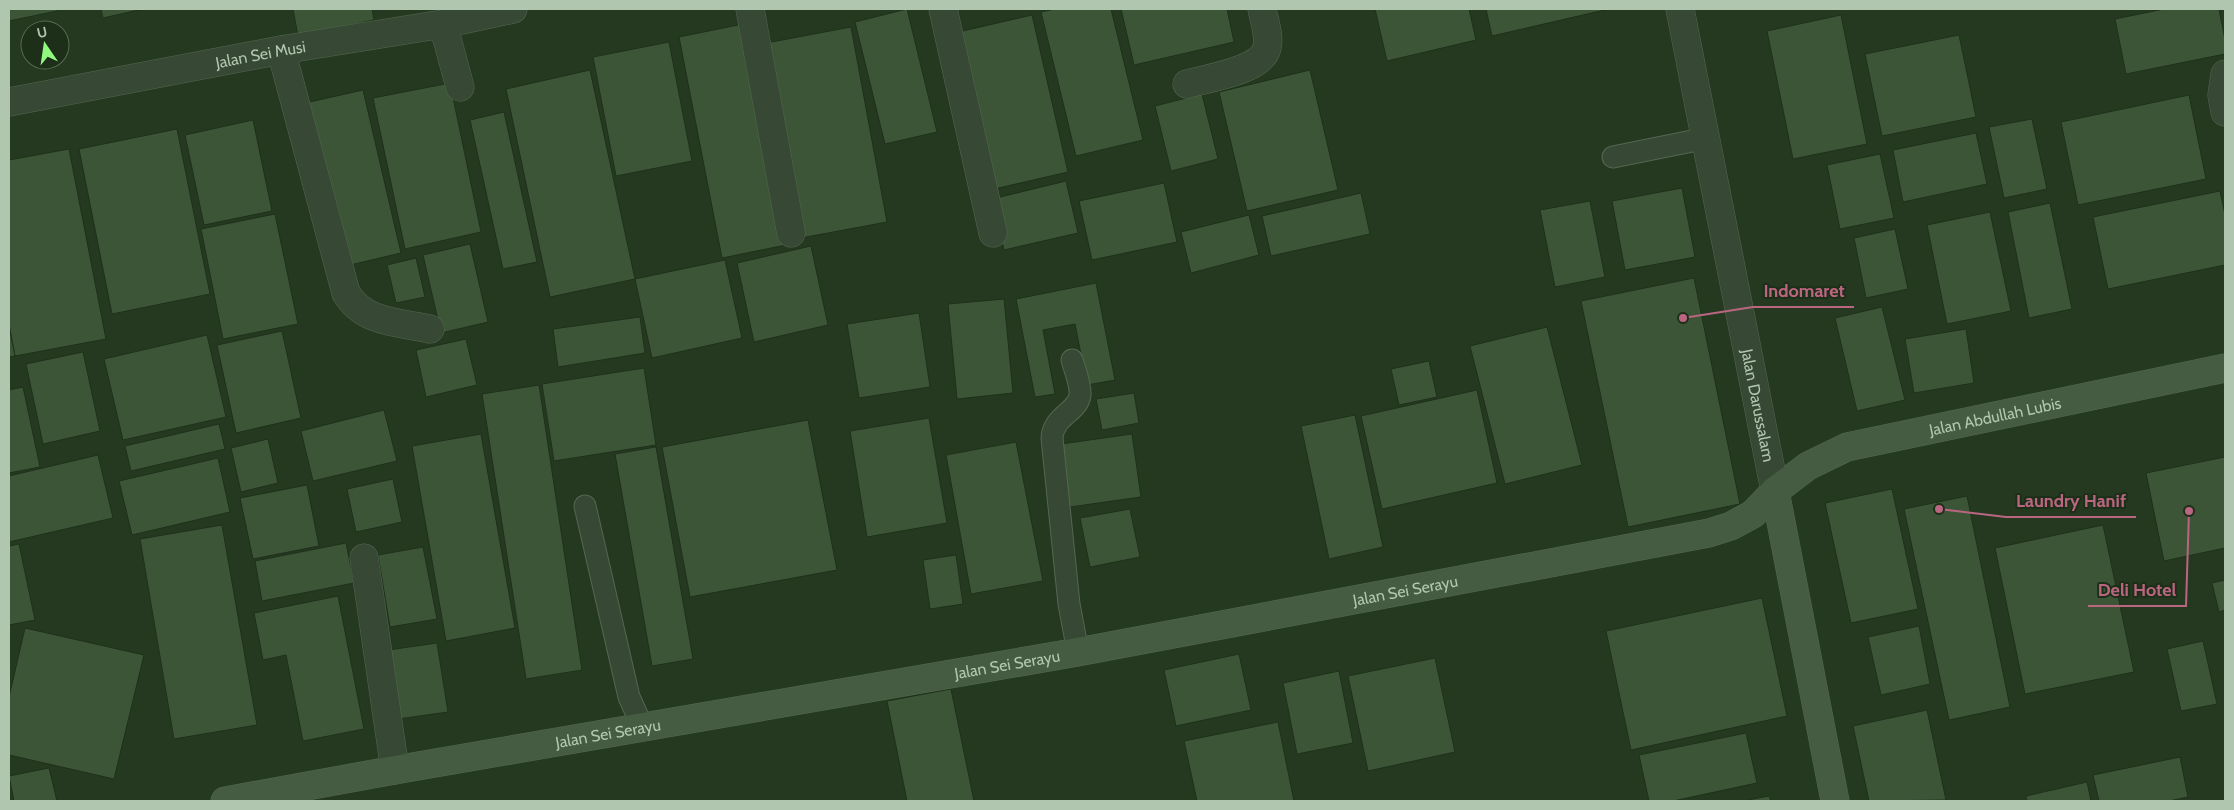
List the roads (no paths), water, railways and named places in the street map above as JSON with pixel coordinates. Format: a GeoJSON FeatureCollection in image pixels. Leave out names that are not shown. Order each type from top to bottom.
{"type":"FeatureCollection","features":[{"type":"Feature","properties":{"kind":"street","name":"Jalan Sei Musi"},"geometry":{"type":"LineString","coordinates":[[9,102],[282,50],[443,24],[513,9]]}},
{"type":"Feature","properties":{"kind":"street"},"geometry":{"type":"LineString","coordinates":[[750,9],[791,233]]}},
{"type":"Feature","properties":{"kind":"street"},"geometry":{"type":"LineString","coordinates":[[943,9],[993,233]]}},
{"type":"Feature","properties":{"kind":"street"},"geometry":{"type":"LineString","coordinates":[[1187,84],[1255,64],[1263,56],[1268,47],[1262,9]]}},
{"type":"Feature","properties":{"kind":"street","name":"Jalan Darussalam"},"geometry":{"type":"LineString","coordinates":[[1680,9],[1707,138],[1835,801]]}},
{"type":"Feature","properties":{"kind":"street"},"geometry":{"type":"LineString","coordinates":[[443,24],[460,87]]}},
{"type":"Feature","properties":{"kind":"street"},"geometry":{"type":"LineString","coordinates":[[282,50],[346,293],[353,304],[369,316],[430,329]]}},
{"type":"Feature","properties":{"kind":"street"},"geometry":{"type":"LineString","coordinates":[[2225,74],[2222,95],[2225,112]]}},
{"type":"Feature","properties":{"kind":"street","name":"Jalan Abdullah Lubis"},"geometry":{"type":"LineString","coordinates":[[1775,491],[1808,466],[1847,446],[2225,368]]}},
{"type":"Feature","properties":{"kind":"street","name":"Jalan Sei Serayu"},"geometry":{"type":"LineString","coordinates":[[225,801],[1078,652],[1709,534],[1731,526],[1753,514],[1775,491]]}},
{"type":"Feature","properties":{"kind":"street"},"geometry":{"type":"LineString","coordinates":[[364,558],[395,770]]}},
{"type":"Feature","properties":{"kind":"lane"},"geometry":{"type":"LineString","coordinates":[[1613,157],[1707,138]]}},
{"type":"Feature","properties":{"kind":"lane"},"geometry":{"type":"LineString","coordinates":[[1072,360],[1080,390],[1079,399],[1054,426],[1052,438],[1068,604],[1078,652]]}},
{"type":"Feature","properties":{"kind":"lane"},"geometry":{"type":"LineString","coordinates":[[585,506],[629,697],[643,728]]}},
{"type":"Feature","properties":{"kind":"place","name":"Indomaret"},"geometry":{"type":"Point","coordinates":[1683,318]}},
{"type":"Feature","properties":{"kind":"place","name":"Laundry Hanif"},"geometry":{"type":"Point","coordinates":[1939,509]}},
{"type":"Feature","properties":{"kind":"place","name":"Deli Hotel"},"geometry":{"type":"Point","coordinates":[2189,511]}}]}
